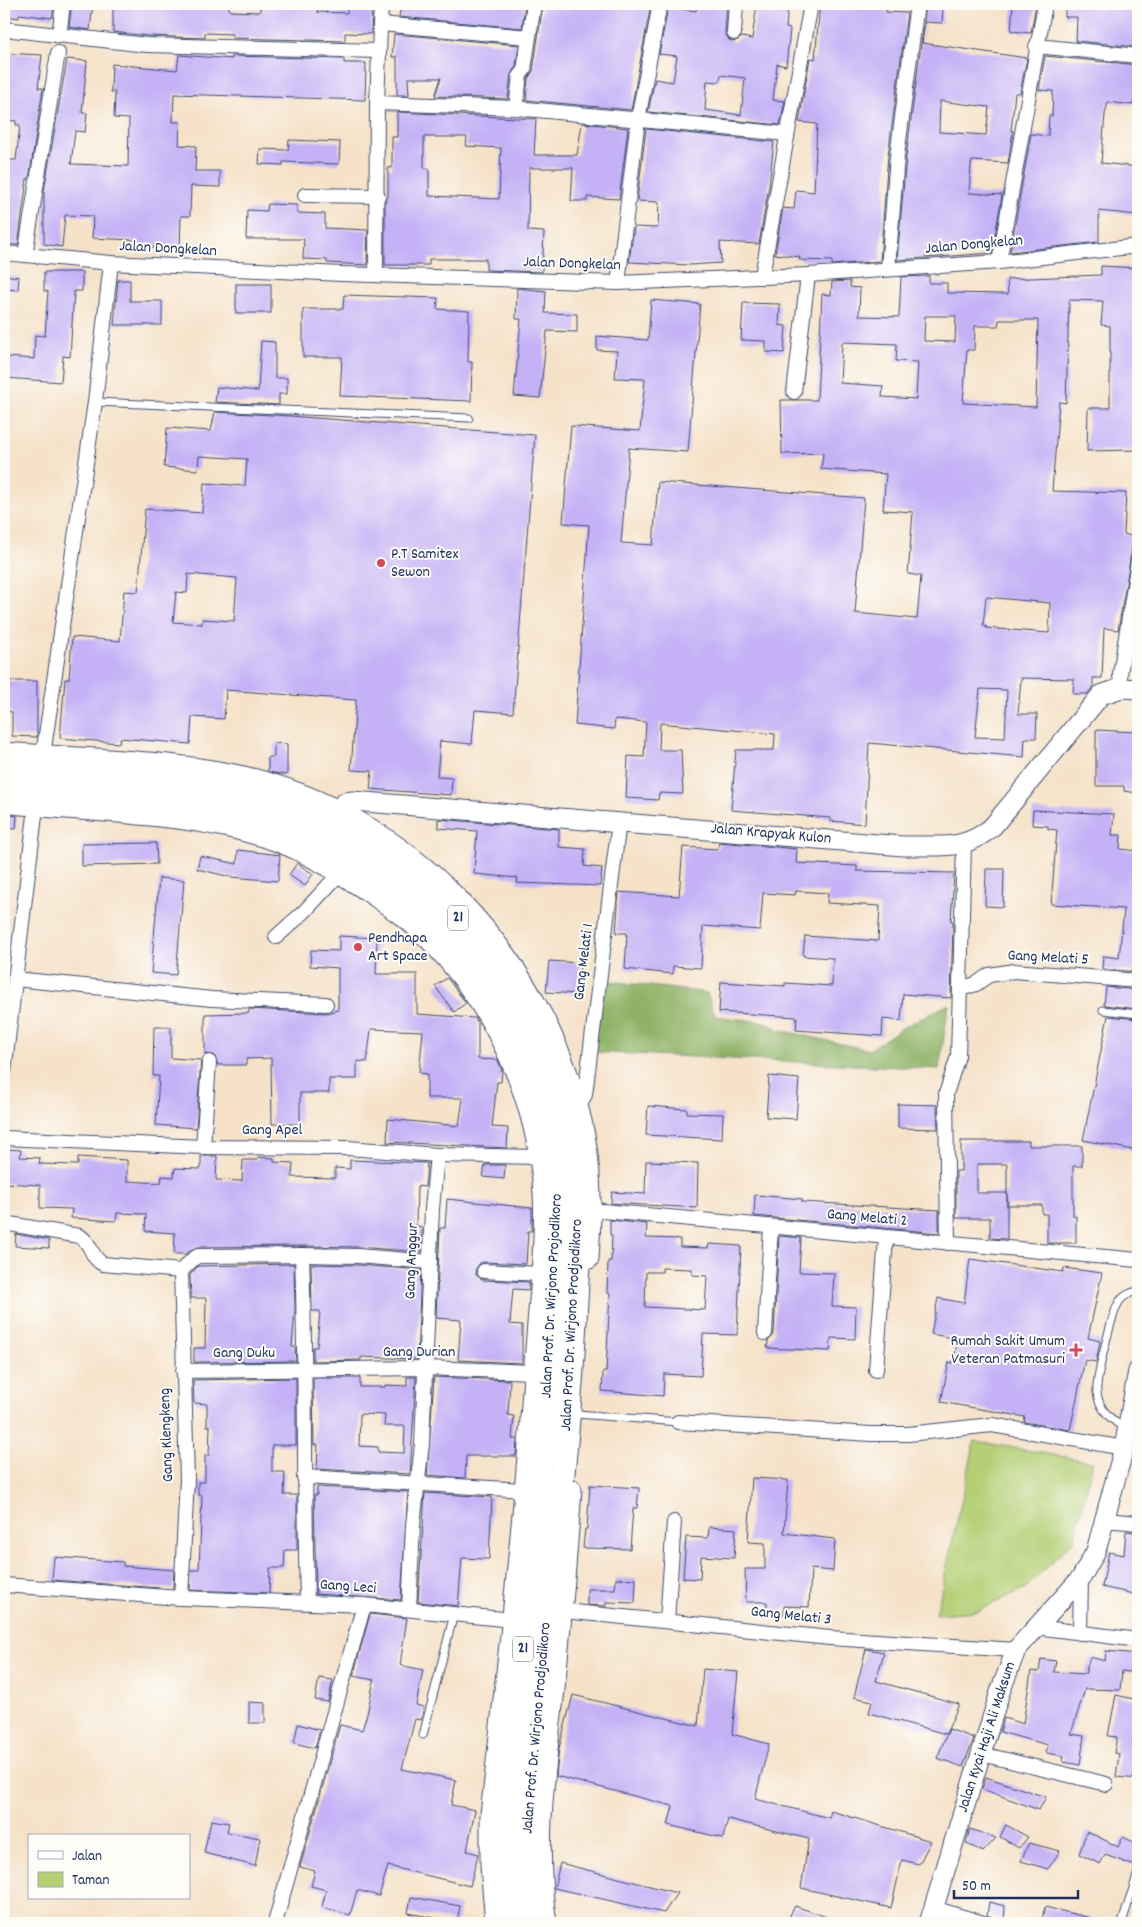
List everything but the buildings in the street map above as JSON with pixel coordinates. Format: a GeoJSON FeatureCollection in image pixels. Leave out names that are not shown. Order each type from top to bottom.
{"type":"FeatureCollection","features":[{"type":"Feature","properties":{"kind":"highway","name":"Jalan Prof. Dr. Wirjono Prodjodikoro"},"geometry":{"type":"LineString","coordinates":[[4,768],[190,784],[238,793],[276,803],[322,820],[356,837],[406,872],[465,926],[508,980],[526,1011],[554,1080],[573,1145],[579,1214],[572,1380],[552,1649],[528,1828],[527,1880],[531,1923]]}},
{"type":"Feature","properties":{"kind":"highway","name":"Jalan Prof. Dr. Wirjono Projodikoro"},"geometry":{"type":"LineString","coordinates":[[4,789],[178,804],[256,818],[309,838],[349,859],[402,894],[446,936],[478,975],[515,1031],[530,1068],[550,1141],[558,1181],[559,1225],[541,1374],[514,1664],[506,1875],[512,1923]]}},
{"type":"Feature","properties":{"kind":"highway"},"geometry":{"type":"LineString","coordinates":[[541,1374],[572,1380]]}},
{"type":"Feature","properties":{"kind":"street"},"geometry":{"type":"LineString","coordinates":[[58,36],[63,4]]}},
{"type":"Feature","properties":{"kind":"street"},"geometry":{"type":"LineString","coordinates":[[376,274],[378,196],[377,103],[381,4]]}},
{"type":"Feature","properties":{"kind":"street"},"geometry":{"type":"LineString","coordinates":[[516,108],[520,75],[524,70],[534,4]]}},
{"type":"Feature","properties":{"kind":"street"},"geometry":{"type":"LineString","coordinates":[[618,284],[638,119],[660,4]]}},
{"type":"Feature","properties":{"kind":"street"},"geometry":{"type":"LineString","coordinates":[[734,33],[736,4]]}},
{"type":"Feature","properties":{"kind":"street"},"geometry":{"type":"LineString","coordinates":[[762,276],[811,4]]}},
{"type":"Feature","properties":{"kind":"street"},"geometry":{"type":"LineString","coordinates":[[888,270],[897,156],[917,4]]}},
{"type":"Feature","properties":{"kind":"street"},"geometry":{"type":"LineString","coordinates":[[999,262],[1045,4]]}},
{"type":"Feature","properties":{"kind":"street"},"geometry":{"type":"LineString","coordinates":[[380,24],[529,37]]}},
{"type":"Feature","properties":{"kind":"street"},"geometry":{"type":"LineString","coordinates":[[4,30],[147,45],[379,51]]}},
{"type":"Feature","properties":{"kind":"street"},"geometry":{"type":"LineString","coordinates":[[1036,46],[1138,56]]}},
{"type":"Feature","properties":{"kind":"street"},"geometry":{"type":"LineString","coordinates":[[25,255],[58,53]]}},
{"type":"Feature","properties":{"kind":"street"},"geometry":{"type":"LineString","coordinates":[[377,103],[516,108],[787,134]]}},
{"type":"Feature","properties":{"kind":"street"},"geometry":{"type":"LineString","coordinates":[[305,195],[378,196]]}},
{"type":"Feature","properties":{"kind":"street","name":"Jalan Dongkelan"},"geometry":{"type":"LineString","coordinates":[[4,253],[111,264],[618,284],[808,275],[999,262],[1138,246]]}},
{"type":"Feature","properties":{"kind":"street"},"geometry":{"type":"LineString","coordinates":[[43,755],[95,402],[111,264]]}},
{"type":"Feature","properties":{"kind":"street"},"geometry":{"type":"LineString","coordinates":[[794,392],[808,275]]}},
{"type":"Feature","properties":{"kind":"street"},"geometry":{"type":"LineString","coordinates":[[1130,689],[1120,674],[1138,562]]}},
{"type":"Feature","properties":{"kind":"street","name":"Jalan Krapyak Kulon"},"geometry":{"type":"LineString","coordinates":[[338,809],[344,802],[353,800],[964,852],[993,826],[1101,695],[1130,689]]}},
{"type":"Feature","properties":{"kind":"street"},"geometry":{"type":"LineString","coordinates":[[4,752],[178,765],[241,775],[313,798],[338,809],[372,830],[431,874],[481,923],[518,971],[539,1004],[558,1045],[583,1122],[590,1173],[592,1210],[564,1611],[552,1649],[541,1858],[547,1923]]}},
{"type":"Feature","properties":{"kind":"street"},"geometry":{"type":"LineString","coordinates":[[4,803],[184,820],[237,830],[277,842],[340,873],[406,919],[431,942],[480,1003],[495,1029],[515,1073],[526,1102],[540,1157],[544,1225],[541,1274],[541,1374],[525,1490],[512,1620],[514,1664],[490,1815],[490,1865],[495,1923]]}},
{"type":"Feature","properties":{"kind":"street"},"geometry":{"type":"LineString","coordinates":[[4,1072],[36,807]]}},
{"type":"Feature","properties":{"kind":"street","name":"Gang Melati 1"},"geometry":{"type":"LineString","coordinates":[[577,1103],[585,1095],[619,822]]}},
{"type":"Feature","properties":{"kind":"street"},"geometry":{"type":"LineString","coordinates":[[948,1244],[946,1094],[958,1056],[964,852]]}},
{"type":"Feature","properties":{"kind":"street"},"geometry":{"type":"LineString","coordinates":[[276,937],[310,906],[340,873]]}},
{"type":"Feature","properties":{"kind":"street","name":"Gang Melati 5"},"geometry":{"type":"LineString","coordinates":[[960,989],[976,984],[990,975],[1014,971],[1138,982]]}},
{"type":"Feature","properties":{"kind":"street"},"geometry":{"type":"LineString","coordinates":[[15,979],[212,999],[326,1004]]}},
{"type":"Feature","properties":{"kind":"street"},"geometry":{"type":"LineString","coordinates":[[203,1147],[209,1062]]}},
{"type":"Feature","properties":{"kind":"street","name":"Gang Apel"},"geometry":{"type":"LineString","coordinates":[[4,1138],[203,1147],[348,1148],[437,1155],[540,1157]]}},
{"type":"Feature","properties":{"kind":"street","name":"Gang Anggur"},"geometry":{"type":"LineString","coordinates":[[410,1609],[417,1483],[422,1444],[437,1155]]}},
{"type":"Feature","properties":{"kind":"street","name":"Gang Melati 2"},"geometry":{"type":"LineString","coordinates":[[592,1210],[1138,1260]]}},
{"type":"Feature","properties":{"kind":"street"},"geometry":{"type":"LineString","coordinates":[[4,1223],[79,1236],[85,1239],[95,1258],[103,1264],[181,1271],[198,1256],[302,1255],[358,1256],[430,1262]]}},
{"type":"Feature","properties":{"kind":"street"},"geometry":{"type":"LineString","coordinates":[[765,1333],[771,1227]]}},
{"type":"Feature","properties":{"kind":"street"},"geometry":{"type":"LineString","coordinates":[[876,1370],[886,1238]]}},
{"type":"Feature","properties":{"kind":"street"},"geometry":{"type":"LineString","coordinates":[[302,1255],[306,1371],[304,1477],[307,1601]]}},
{"type":"Feature","properties":{"kind":"street","name":"Gang Klengkeng"},"geometry":{"type":"LineString","coordinates":[[181,1271],[188,1480],[182,1598]]}},
{"type":"Feature","properties":{"kind":"street"},"geometry":{"type":"LineString","coordinates":[[484,1271],[541,1274]]}},
{"type":"Feature","properties":{"kind":"street","name":"Gang Durian"},"geometry":{"type":"LineString","coordinates":[[306,1371],[425,1368],[541,1374]]}},
{"type":"Feature","properties":{"kind":"street","name":"Gang Duku"},"geometry":{"type":"LineString","coordinates":[[183,1371],[306,1371]]}},
{"type":"Feature","properties":{"kind":"street","name":"Jalan Kyai Haji Ali Maksum"},"geometry":{"type":"LineString","coordinates":[[931,1916],[1000,1692],[1016,1650],[1081,1578],[1096,1551],[1125,1440],[1137,1379]]}},
{"type":"Feature","properties":{"kind":"street"},"geometry":{"type":"LineString","coordinates":[[678,1422],[870,1434],[908,1434],[992,1424],[1125,1440]]}},
{"type":"Feature","properties":{"kind":"street"},"geometry":{"type":"LineString","coordinates":[[304,1477],[417,1483],[475,1489],[525,1490]]}},
{"type":"Feature","properties":{"kind":"street"},"geometry":{"type":"LineString","coordinates":[[1105,1520],[1138,1524]]}},
{"type":"Feature","properties":{"kind":"street"},"geometry":{"type":"LineString","coordinates":[[667,1621],[674,1522]]}},
{"type":"Feature","properties":{"kind":"street"},"geometry":{"type":"LineString","coordinates":[[1080,1633],[1081,1578]]}},
{"type":"Feature","properties":{"kind":"street","name":"Gang Leci"},"geometry":{"type":"LineString","coordinates":[[4,1585],[182,1598],[307,1601],[410,1609],[512,1620]]}},
{"type":"Feature","properties":{"kind":"street"},"geometry":{"type":"LineString","coordinates":[[275,1923],[364,1605]]}},
{"type":"Feature","properties":{"kind":"street","name":"Gang Melati 3"},"geometry":{"type":"LineString","coordinates":[[564,1611],[830,1638],[1016,1650]]}},
{"type":"Feature","properties":{"kind":"street"},"geometry":{"type":"LineString","coordinates":[[1036,1627],[1138,1640]]}},
{"type":"Feature","properties":{"kind":"street"},"geometry":{"type":"LineString","coordinates":[[981,1754],[1106,1784]]}},
{"type":"Feature","properties":{"kind":"street"},"geometry":{"type":"LineString","coordinates":[[931,1916],[983,1923]]}},
{"type":"Feature","properties":{"kind":"lane"},"geometry":{"type":"LineString","coordinates":[[95,402],[469,418]]}},
{"type":"Feature","properties":{"kind":"lane"},"geometry":{"type":"LineString","coordinates":[[1103,1010],[1138,1014]]}},
{"type":"Feature","properties":{"kind":"lane"},"geometry":{"type":"LineString","coordinates":[[1125,1440],[1100,1406],[1096,1392],[1107,1340],[1118,1302],[1125,1296],[1138,1291]]}},
{"type":"Feature","properties":{"kind":"lane"},"geometry":{"type":"LineString","coordinates":[[577,1414],[678,1422]]}},
{"type":"Feature","properties":{"kind":"lane"},"geometry":{"type":"LineString","coordinates":[[422,1735],[454,1614]]}},
{"type":"Feature","properties":{"kind":"lane"},"geometry":{"type":"LineString","coordinates":[[1122,1923],[1138,1872]]}},
{"type":"Feature","properties":{"kind":"green space"},"geometry":{"type":"Polygon","coordinates":[[[601,980],[707,993],[715,1016],[764,1022],[780,1030],[869,1050],[902,1028],[949,1004],[939,1069],[591,1052],[601,980]]]}},
{"type":"Feature","properties":{"kind":"green space"},"geometry":{"type":"Polygon","coordinates":[[[975,1441],[1093,1462],[1074,1540],[1027,1587],[978,1611],[936,1614],[975,1441]]]}},
{"type":"Feature","properties":{"kind":"place","name":"P.T Samitex Sewon"},"geometry":{"type":"Point","coordinates":[381,563]}},
{"type":"Feature","properties":{"kind":"place","name":"Pendhapa Art Space"},"geometry":{"type":"Point","coordinates":[358,947]}},
{"type":"Feature","properties":{"kind":"place","name":"Rumah Sakit Umum Veteran Patmasuri"},"geometry":{"type":"Point","coordinates":[1076,1350]}}]}
